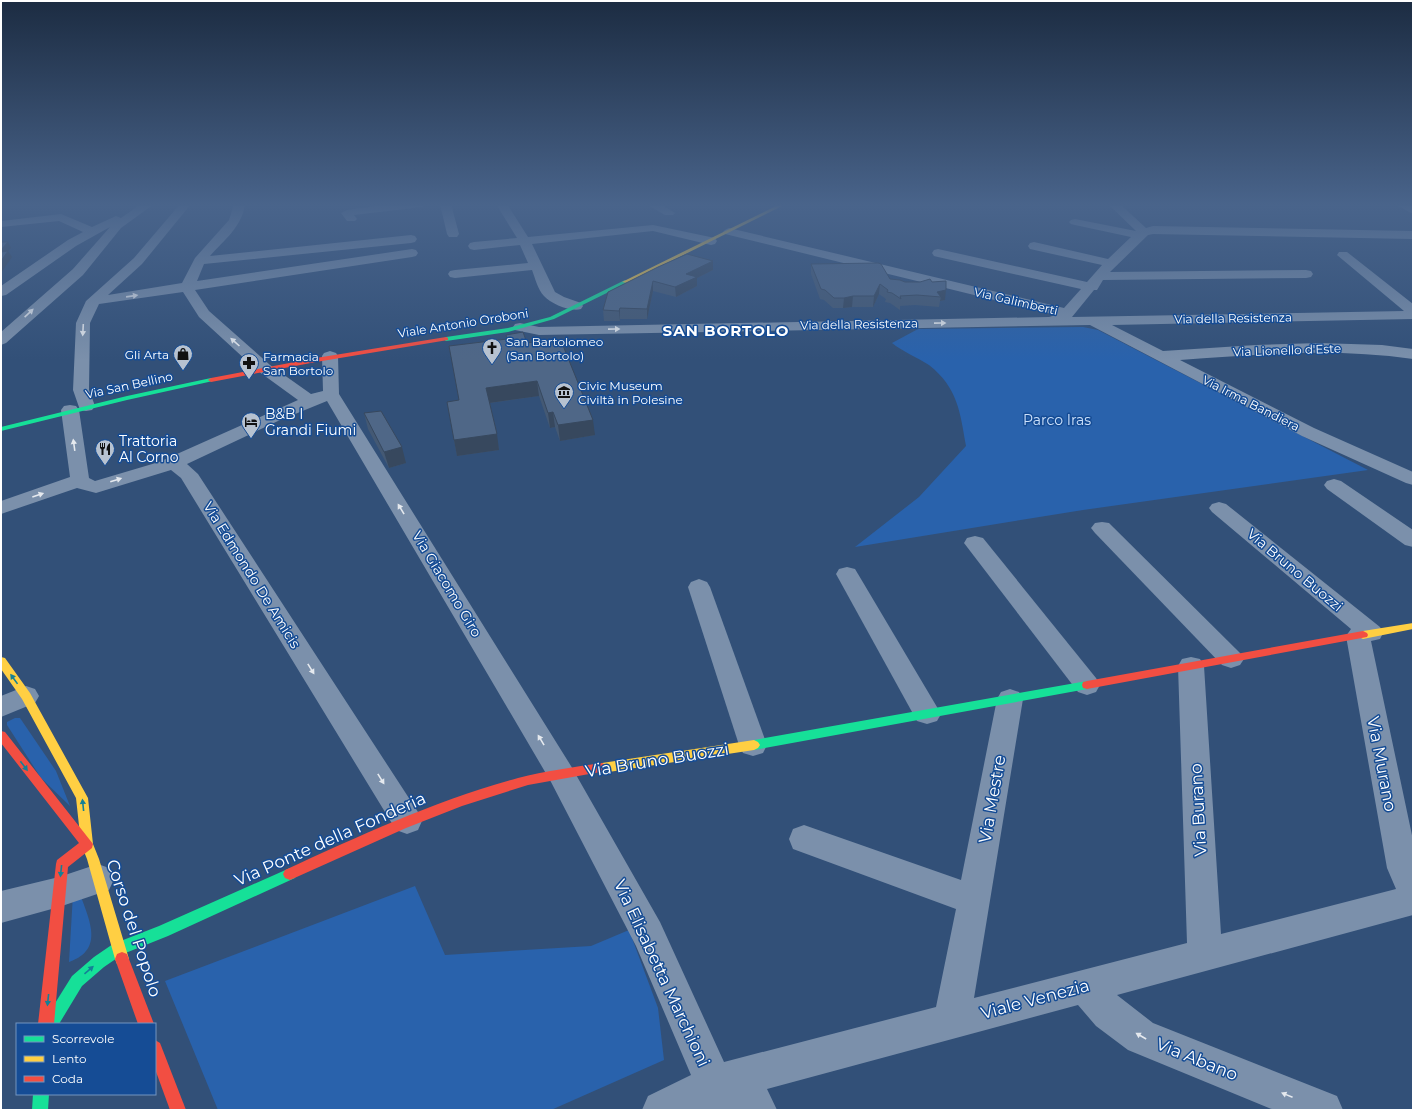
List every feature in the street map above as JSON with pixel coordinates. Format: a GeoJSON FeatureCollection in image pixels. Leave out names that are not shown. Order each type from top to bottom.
{"type":"FeatureCollection","features":[{"type":"Feature","properties":{"kind":"street"},"geometry":{"type":"LineString","coordinates":[[1,292],[53,256]]}},
{"type":"Feature","properties":{"kind":"street"},"geometry":{"type":"LineString","coordinates":[[1,340],[78,272],[92,256]]}},
{"type":"Feature","properties":{"kind":"street"},"geometry":{"type":"LineString","coordinates":[[142,256],[93,301],[83,323],[81,390],[78,408],[80,480],[86,485],[96,487],[173,463],[278,414],[322,397]]}},
{"type":"Feature","properties":{"kind":"street"},"geometry":{"type":"LineString","coordinates":[[187,288],[199,261],[204,256]]}},
{"type":"Feature","properties":{"kind":"street"},"geometry":{"type":"LineString","coordinates":[[199,261],[250,256]]}},
{"type":"Feature","properties":{"kind":"street"},"geometry":{"type":"LineString","coordinates":[[93,301],[400,256]]}},
{"type":"Feature","properties":{"kind":"street"},"geometry":{"type":"LineString","coordinates":[[532,256],[549,294],[559,300],[576,306]]}},
{"type":"Feature","properties":{"kind":"street","name":"Viale Antonio Oroboni"},"geometry":{"type":"LineString","coordinates":[[264,368],[330,356],[520,327],[552,318],[680,256]]}},
{"type":"Feature","properties":{"kind":"street","name":"Via Galimberti"},"geometry":{"type":"LineString","coordinates":[[819,256],[1049,317]]}},
{"type":"Feature","properties":{"kind":"street"},"geometry":{"type":"LineString","coordinates":[[951,256],[1092,287]]}},
{"type":"Feature","properties":{"kind":"street"},"geometry":{"type":"LineString","coordinates":[[1076,256],[1111,264]]}},
{"type":"Feature","properties":{"kind":"street"},"geometry":{"type":"LineString","coordinates":[[1068,313],[1119,256]]}},
{"type":"Feature","properties":{"kind":"street"},"geometry":{"type":"LineString","coordinates":[[1344,256],[1413,311]]}},
{"type":"Feature","properties":{"kind":"street"},"geometry":{"type":"LineString","coordinates":[[455,274],[537,266]]}},
{"type":"Feature","properties":{"kind":"street"},"geometry":{"type":"LineString","coordinates":[[1101,276],[1306,274]]}},
{"type":"Feature","properties":{"kind":"street"},"geometry":{"type":"LineString","coordinates":[[187,288],[204,314],[264,368],[306,398],[322,397]]}},
{"type":"Feature","properties":{"kind":"street","name":"Via Galimberti"},"geometry":{"type":"LineString","coordinates":[[1068,313],[1092,321]]}},
{"type":"Feature","properties":{"kind":"street","name":"Via della Resistenza"},"geometry":{"type":"LineString","coordinates":[[520,327],[539,331],[1064,317],[1068,313]]}},
{"type":"Feature","properties":{"kind":"street","name":"Via della Resistenza"},"geometry":{"type":"LineString","coordinates":[[1049,317],[1092,321],[1413,315]]}},
{"type":"Feature","properties":{"kind":"street","name":"Via Irma Bandiera"},"geometry":{"type":"LineString","coordinates":[[1092,321],[1308,432],[1413,479]]}},
{"type":"Feature","properties":{"kind":"street","name":"Via Lionello d'Este"},"geometry":{"type":"LineString","coordinates":[[1161,356],[1308,348],[1371,349],[1413,354]]}},
{"type":"Feature","properties":{"kind":"street","name":"Via Giacomo Giro"},"geometry":{"type":"LineString","coordinates":[[330,356],[322,397],[561,774]]}},
{"type":"Feature","properties":{"kind":"street","name":"Via San Bellino"},"geometry":{"type":"LineString","coordinates":[[1,429],[78,408],[264,368]]}},
{"type":"Feature","properties":{"kind":"street","name":"Via Edmondo De Amicis"},"geometry":{"type":"LineString","coordinates":[[173,463],[188,474],[407,821]]}},
{"type":"Feature","properties":{"kind":"street"},"geometry":{"type":"LineString","coordinates":[[1,508],[80,480]]}},
{"type":"Feature","properties":{"kind":"street"},"geometry":{"type":"LineString","coordinates":[[1334,485],[1413,540]]}},
{"type":"Feature","properties":{"kind":"street","name":"Via Bruno Buozzi"},"geometry":{"type":"LineString","coordinates":[[1220,508],[1364,635]]}},
{"type":"Feature","properties":{"kind":"street"},"geometry":{"type":"LineString","coordinates":[[1102,528],[1231,659]]}},
{"type":"Feature","properties":{"kind":"street"},"geometry":{"type":"LineString","coordinates":[[975,543],[1087,685]]}},
{"type":"Feature","properties":{"kind":"street"},"geometry":{"type":"LineString","coordinates":[[847,574],[927,714]]}},
{"type":"Feature","properties":{"kind":"street"},"geometry":{"type":"LineString","coordinates":[[699,587],[753,745]]}},
{"type":"Feature","properties":{"kind":"street","name":"Via Bruno Buozzi"},"geometry":{"type":"LineString","coordinates":[[561,774],[753,745],[1413,626]]}},
{"type":"Feature","properties":{"kind":"street","name":"Via Murano"},"geometry":{"type":"LineString","coordinates":[[1364,635],[1403,868],[1413,889]]}},
{"type":"Feature","properties":{"kind":"street","name":"Corso del Popolo"},"geometry":{"type":"LineString","coordinates":[[1,661],[26,696],[82,798],[87,844],[118,949],[146,1023]]}},
{"type":"Feature","properties":{"kind":"street","name":"Via Burano"},"geometry":{"type":"LineString","coordinates":[[1191,666],[1205,954]]}},
{"type":"Feature","properties":{"kind":"street"},"geometry":{"type":"LineString","coordinates":[[1,707],[26,696]]}},
{"type":"Feature","properties":{"kind":"street","name":"Via Mestre"},"geometry":{"type":"LineString","coordinates":[[952,1021],[1010,698]]}},
{"type":"Feature","properties":{"kind":"street","name":"Corso del Popolo"},"geometry":{"type":"LineString","coordinates":[[1,735],[44,792],[87,844]]}},
{"type":"Feature","properties":{"kind":"street","name":"Via Ponte della Fonderia"},"geometry":{"type":"LineString","coordinates":[[51,1023],[77,981],[99,962],[118,949],[163,931],[407,821],[460,801],[518,783],[561,774]]}},
{"type":"Feature","properties":{"kind":"street","name":"Via Elisabetta Marchioni"},"geometry":{"type":"LineString","coordinates":[[561,774],[648,934],[719,1097]]}},
{"type":"Feature","properties":{"kind":"street"},"geometry":{"type":"LineString","coordinates":[[804,839],[974,900]]}},
{"type":"Feature","properties":{"kind":"street"},"geometry":{"type":"LineString","coordinates":[[46,1023],[62,864],[87,844]]}},
{"type":"Feature","properties":{"kind":"street"},"geometry":{"type":"LineString","coordinates":[[1,906],[59,892],[98,879]]}},
{"type":"Feature","properties":{"kind":"street","name":"Viale Venezia"},"geometry":{"type":"LineString","coordinates":[[662,1110],[719,1097],[952,1021],[1413,900]]}},
{"type":"Feature","properties":{"kind":"street","name":"Via Abano"},"geometry":{"type":"LineString","coordinates":[[1084,986],[1109,1012],[1141,1037],[1323,1110]]}},
{"type":"Feature","properties":{"kind":"street"},"geometry":{"type":"LineString","coordinates":[[156,1051],[178,1110]]}},
{"type":"Feature","properties":{"kind":"street"},"geometry":{"type":"LineString","coordinates":[[40,1110],[41,1095]]}},
{"type":"Feature","properties":{"kind":"street"},"geometry":{"type":"LineString","coordinates":[[719,1097],[750,1096],[757,1110]]}},
{"type":"Feature","properties":{"kind":"green space","name":"Parco Iras"},"geometry":{"type":"Polygon","coordinates":[[[1083,327],[1098,330],[1368,470],[1083,510],[855,547],[919,497],[966,446],[962,422],[956,401],[946,383],[929,365],[892,343],[918,329],[1083,327]]]}},
{"type":"Feature","properties":{"kind":"green space"},"geometry":{"type":"Polygon","coordinates":[[[15,718],[20,718],[56,771],[70,806],[41,778],[7,725],[7,722],[15,718]]]}},
{"type":"Feature","properties":{"kind":"green space"},"geometry":{"type":"Polygon","coordinates":[[[415,886],[445,955],[591,946],[629,930],[658,1008],[664,1060],[551,1110],[218,1110],[165,981],[415,886]]]}},
{"type":"Feature","properties":{"kind":"green space"},"geometry":{"type":"Polygon","coordinates":[[[79,891],[90,922],[91,941],[87,949],[80,956],[69,962],[73,894],[79,891]]]}},
{"type":"Feature","properties":{"kind":"building"},"geometry":{"type":"Polygon","coordinates":[[[683,256],[694,256],[713,261],[686,274],[697,277],[675,287],[653,281],[647,309],[620,308],[619,311],[603,310],[608,292],[683,256]]]}},
{"type":"Feature","properties":{"kind":"building"},"geometry":{"type":"Polygon","coordinates":[[[811,264],[881,264],[890,279],[905,282],[920,282],[930,279],[932,282],[946,281],[946,290],[937,292],[941,297],[917,295],[900,296],[901,299],[892,293],[887,292],[888,290],[880,284],[874,296],[834,298],[825,290],[821,289],[811,264]]]}},
{"type":"Feature","properties":{"kind":"building"},"geometry":{"type":"Polygon","coordinates":[[[523,332],[527,343],[554,339],[555,343],[562,343],[593,420],[558,425],[553,412],[548,413],[537,381],[486,388],[497,434],[454,440],[447,402],[459,400],[449,346],[507,339],[506,335],[523,332]]]}},
{"type":"Feature","properties":{"kind":"building"},"geometry":{"type":"Polygon","coordinates":[[[381,411],[402,447],[384,452],[364,413],[381,411]]]}},
{"type":"Feature","properties":{"kind":"traffic: fast"},"geometry":{"type":"LineString","coordinates":[[446,339],[508,330],[552,318],[625,282]]}},
{"type":"Feature","properties":{"kind":"traffic: fast"},"geometry":{"type":"LineString","coordinates":[[1,429],[127,398],[211,380]]}},
{"type":"Feature","properties":{"kind":"traffic: fast"},"geometry":{"type":"LineString","coordinates":[[754,745],[1087,685]]}},
{"type":"Feature","properties":{"kind":"traffic: fast"},"geometry":{"type":"LineString","coordinates":[[51,1023],[77,981],[99,962],[118,949],[163,931],[290,874]]}},
{"type":"Feature","properties":{"kind":"traffic: fast"},"geometry":{"type":"LineString","coordinates":[[40,1110],[41,1095]]}},
{"type":"Feature","properties":{"kind":"traffic: slow"},"geometry":{"type":"LineString","coordinates":[[625,282],[678,256]]}},
{"type":"Feature","properties":{"kind":"traffic: slow"},"geometry":{"type":"LineString","coordinates":[[1363,635],[1413,626]]}},
{"type":"Feature","properties":{"kind":"traffic: slow"},"geometry":{"type":"LineString","coordinates":[[1,661],[26,696],[82,798],[87,844],[93,859],[122,959]]}},
{"type":"Feature","properties":{"kind":"traffic: slow"},"geometry":{"type":"LineString","coordinates":[[602,768],[754,745]]}},
{"type":"Feature","properties":{"kind":"traffic: jam"},"geometry":{"type":"LineString","coordinates":[[211,380],[316,360],[446,339]]}},
{"type":"Feature","properties":{"kind":"traffic: jam"},"geometry":{"type":"LineString","coordinates":[[1087,685],[1363,635]]}},
{"type":"Feature","properties":{"kind":"traffic: jam"},"geometry":{"type":"LineString","coordinates":[[1,735],[87,844]]}},
{"type":"Feature","properties":{"kind":"traffic: jam"},"geometry":{"type":"LineString","coordinates":[[290,874],[430,812],[488,792],[518,783],[560,774],[602,768]]}},
{"type":"Feature","properties":{"kind":"traffic: jam"},"geometry":{"type":"LineString","coordinates":[[46,1023],[62,864],[87,844]]}},
{"type":"Feature","properties":{"kind":"traffic: jam"},"geometry":{"type":"LineString","coordinates":[[122,959],[146,1023]]}},
{"type":"Feature","properties":{"kind":"traffic: jam"},"geometry":{"type":"LineString","coordinates":[[156,1051],[178,1110]]}},
{"type":"Feature","properties":{"kind":"place","name":"San Bartolomeo (San Bortolo)"},"geometry":{"type":"Point","coordinates":[492,365]}},
{"type":"Feature","properties":{"kind":"place","name":"Gli Arta"},"geometry":{"type":"Point","coordinates":[183,371]}},
{"type":"Feature","properties":{"kind":"place","name":"Farmacia San Bortolo"},"geometry":{"type":"Point","coordinates":[249,380]}},
{"type":"Feature","properties":{"kind":"place","name":"Civic Museum Civiltà in Polesine"},"geometry":{"type":"Point","coordinates":[564,409]}},
{"type":"Feature","properties":{"kind":"place","name":"B&B I Grandi Fiumi"},"geometry":{"type":"Point","coordinates":[251,439]}},
{"type":"Feature","properties":{"kind":"place","name":"Trattoria Al Corno"},"geometry":{"type":"Point","coordinates":[105,466]}},
{"type":"Feature","properties":{"kind":"district","name":"SAN BORTOLO"},"geometry":{"type":"Point","coordinates":[726,330]}}]}
